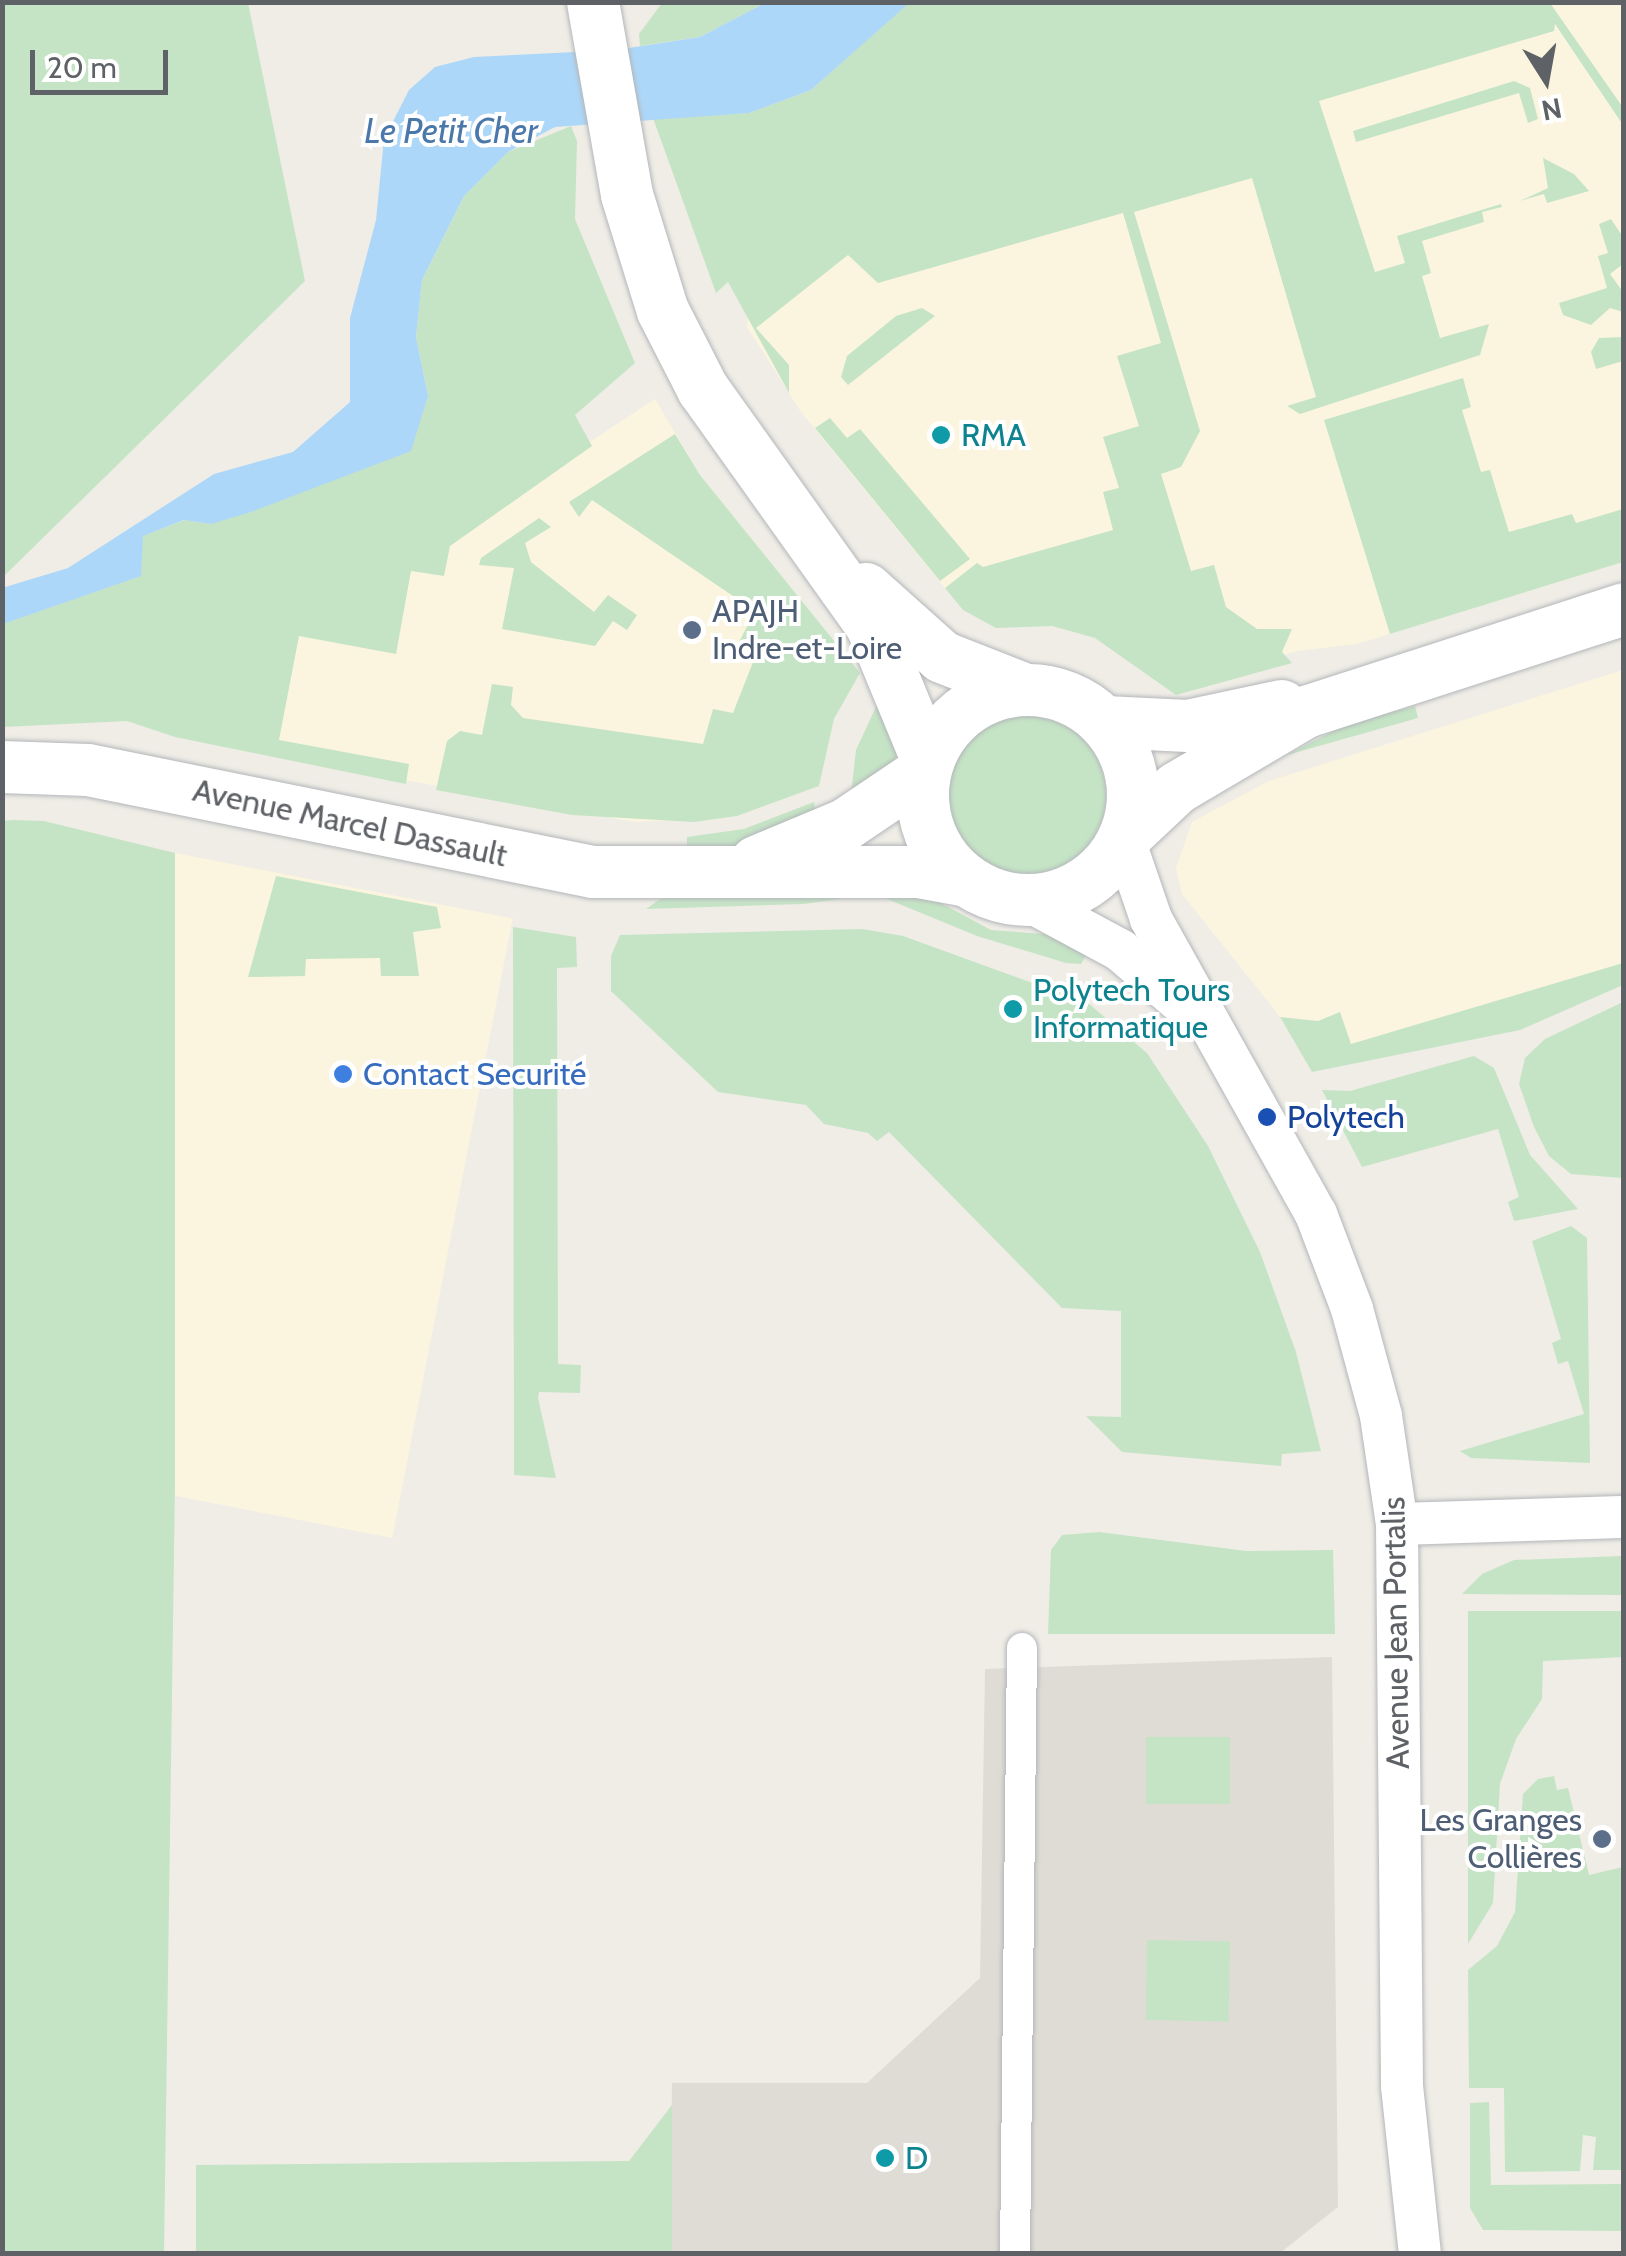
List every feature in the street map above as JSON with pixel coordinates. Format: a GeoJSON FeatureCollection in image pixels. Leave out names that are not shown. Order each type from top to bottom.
{"type":"FeatureCollection","features":[{"type":"Feature","properties":{"kind":"street"},"geometry":{"type":"LineString","coordinates":[[594,11],[618,149],[644,259],[675,338],[714,406],[800,520],[872,626],[927,767]]}},
{"type":"Feature","properties":{"kind":"street"},"geometry":{"type":"LineString","coordinates":[[800,520],[942,657],[1026,690],[1068,698],[1104,722],[1132,775],[1125,837]]}},
{"type":"Feature","properties":{"kind":"street"},"geometry":{"type":"LineString","coordinates":[[1104,722],[1188,726],[1381,682],[1624,609]]}},
{"type":"Feature","properties":{"kind":"street"},"geometry":{"type":"LineString","coordinates":[[1026,690],[970,707],[944,731],[927,767],[924,806],[933,841],[968,881],[1027,900],[1087,882],[1125,837],[1177,788],[1270,730],[1381,682]]}},
{"type":"Feature","properties":{"kind":"street","name":"Avenue Marcel Dassault"},"geometry":{"type":"LineString","coordinates":[[2,767],[88,770],[592,872],[918,872],[968,881]]}},
{"type":"Feature","properties":{"kind":"street","name":"Avenue Marcel Dassault"},"geometry":{"type":"LineString","coordinates":[[698,874],[790,851],[871,810],[927,767]]}},
{"type":"Feature","properties":{"kind":"street","name":"Avenue Jean Portalis"},"geometry":{"type":"LineString","coordinates":[[1125,837],[1151,919],[1292,1163],[1336,1262],[1378,1400],[1397,1524],[1402,2086],[1420,2254]]}},
{"type":"Feature","properties":{"kind":"street","name":"Avenue Jean Portalis"},"geometry":{"type":"LineString","coordinates":[[1027,900],[1120,950],[1224,1046]]}},
{"type":"Feature","properties":{"kind":"street"},"geometry":{"type":"LineString","coordinates":[[1397,1524],[1624,1516]]}},
{"type":"Feature","properties":{"kind":"street"},"geometry":{"type":"LineString","coordinates":[[1015,2254],[1022,1648]]}},
{"type":"Feature","properties":{"kind":"shaded area"},"geometry":{"type":"Polygon","coordinates":[[[1540,3],[1623,3],[1623,562],[1357,644],[1297,651],[1191,682],[1126,643],[954,599],[801,412],[747,327],[755,251],[1540,3]]]}},
{"type":"Feature","properties":{"kind":"shaded area"},"geometry":{"type":"Polygon","coordinates":[[[655,399],[700,475],[860,673],[834,719],[819,786],[737,816],[634,822],[229,748],[263,656],[655,399]]]}},
{"type":"Feature","properties":{"kind":"shaded area"},"geometry":{"type":"Polygon","coordinates":[[[1623,670],[1623,964],[1305,1059],[1278,1014],[1182,894],[1176,868],[1192,822],[1269,781],[1623,670]]]}},
{"type":"Feature","properties":{"kind":"shaded area"},"geometry":{"type":"Polygon","coordinates":[[[175,853],[513,919],[392,1538],[55,1472],[175,853]]]}},
{"type":"Feature","properties":{"kind":"shaded area"},"geometry":{"type":"Polygon","coordinates":[[[1332,1657],[1338,2207],[1280,2253],[670,2254],[672,2083],[867,2083],[980,1978],[985,1669],[1332,1657]]]}},
{"type":"Feature","properties":{"kind":"green space"},"geometry":{"type":"Polygon","coordinates":[[[3,2],[248,3],[305,281],[3,577],[3,2]]]}},
{"type":"Feature","properties":{"kind":"green space"},"geometry":{"type":"Polygon","coordinates":[[[909,2],[1550,3],[1624,109],[1623,125],[1555,24],[1554,31],[1319,101],[1375,272],[1405,263],[1397,236],[1501,204],[1502,207],[1482,212],[1484,222],[1422,241],[1431,273],[1422,276],[1440,338],[1489,324],[1480,355],[1300,414],[1287,406],[1316,397],[1252,178],[1134,212],[1200,431],[1181,467],[1161,474],[1191,571],[1214,565],[1226,607],[1257,629],[1292,629],[1282,652],[1292,663],[1176,695],[1095,638],[1052,626],[996,628],[963,610],[945,588],[977,563],[983,567],[1113,530],[1103,492],[1119,488],[1103,437],[1139,426],[1117,356],[1161,343],[1123,213],[878,283],[848,255],[756,328],[789,365],[789,393],[728,282],[716,293],[653,118],[749,113],[811,90],[909,2]]]}},
{"type":"Feature","properties":{"kind":"green space"},"geometry":{"type":"Polygon","coordinates":[[[662,3],[765,3],[700,37],[640,46],[639,34],[662,3]]]}},
{"type":"Feature","properties":{"kind":"green space"},"geometry":{"type":"Polygon","coordinates":[[[1514,81],[1530,88],[1538,119],[1528,123],[1519,93],[1356,142],[1353,131],[1514,81]]]}},
{"type":"Feature","properties":{"kind":"green space"},"geometry":{"type":"Polygon","coordinates":[[[571,126],[577,141],[575,219],[635,363],[575,415],[592,446],[450,546],[444,576],[411,571],[396,654],[299,636],[279,740],[409,764],[406,784],[175,737],[127,721],[3,727],[2,624],[140,576],[142,536],[185,520],[211,524],[428,396],[416,337],[422,280],[464,196],[508,152],[571,126]]]}},
{"type":"Feature","properties":{"kind":"green space"},"geometry":{"type":"Polygon","coordinates":[[[1543,158],[1574,174],[1589,191],[1547,203],[1544,194],[1520,201],[1548,188],[1543,158]]]}},
{"type":"Feature","properties":{"kind":"green space"},"geometry":{"type":"Polygon","coordinates":[[[1611,219],[1623,237],[1623,264],[1610,274],[1623,292],[1623,312],[1610,308],[1591,325],[1563,315],[1559,303],[1607,288],[1598,256],[1608,253],[1599,224],[1611,219]]]}},
{"type":"Feature","properties":{"kind":"green space"},"geometry":{"type":"Polygon","coordinates":[[[922,308],[935,316],[848,385],[841,377],[847,356],[896,316],[922,308]]]}},
{"type":"Feature","properties":{"kind":"green space"},"geometry":{"type":"Polygon","coordinates":[[[1623,337],[1623,361],[1596,369],[1591,352],[1599,338],[1623,337]]]}},
{"type":"Feature","properties":{"kind":"green space"},"geometry":{"type":"Polygon","coordinates":[[[1463,378],[1471,407],[1462,410],[1481,472],[1490,470],[1509,532],[1572,514],[1576,523],[1623,509],[1623,562],[1390,634],[1324,420],[1463,378]]]}},
{"type":"Feature","properties":{"kind":"green space"},"geometry":{"type":"Polygon","coordinates":[[[830,418],[847,438],[860,429],[970,559],[940,581],[815,428],[830,418]]]}},
{"type":"Feature","properties":{"kind":"green space"},"geometry":{"type":"Polygon","coordinates":[[[675,434],[700,475],[860,673],[834,719],[819,786],[737,816],[694,822],[572,815],[436,790],[447,741],[460,731],[482,735],[492,684],[513,687],[511,705],[523,718],[703,744],[713,709],[733,713],[757,652],[739,642],[755,611],[592,500],[579,517],[569,502],[675,434]]]}},
{"type":"Feature","properties":{"kind":"green space"},"geometry":{"type":"Polygon","coordinates":[[[539,518],[551,527],[525,543],[531,562],[594,612],[608,595],[637,615],[627,630],[613,621],[595,646],[502,629],[514,568],[479,565],[481,558],[539,518]]]}},
{"type":"Feature","properties":{"kind":"green space"},"geometry":{"type":"Polygon","coordinates":[[[881,696],[900,744],[894,762],[850,803],[856,750],[881,696]]]}},
{"type":"Feature","properties":{"kind":"green space"},"geometry":{"type":"Polygon","coordinates":[[[1415,706],[1418,718],[1287,755],[1345,725],[1415,706]]]}},
{"type":"Feature","properties":{"kind":"green space"},"geometry":{"type":"Polygon","coordinates":[[[1027,716],[1057,722],[1083,739],[1100,765],[1106,795],[1100,825],[1083,851],[1057,868],[1027,874],[997,868],[971,851],[954,825],[948,795],[954,765],[971,739],[997,722],[1027,716]]]}},
{"type":"Feature","properties":{"kind":"green space"},"geometry":{"type":"Polygon","coordinates":[[[814,802],[816,817],[732,847],[687,851],[687,837],[744,829],[814,802]]]}},
{"type":"Feature","properties":{"kind":"green space"},"geometry":{"type":"Polygon","coordinates":[[[2,821],[44,821],[175,853],[175,1484],[164,2253],[3,2253],[2,821]]]}},
{"type":"Feature","properties":{"kind":"green space"},"geometry":{"type":"Polygon","coordinates":[[[276,876],[437,907],[441,928],[413,932],[419,976],[381,976],[380,958],[306,959],[305,976],[248,977],[276,876]]]}},
{"type":"Feature","properties":{"kind":"green space"},"geometry":{"type":"Polygon","coordinates":[[[838,886],[840,899],[803,904],[646,909],[663,897],[838,886]]]}},
{"type":"Feature","properties":{"kind":"green space"},"geometry":{"type":"Polygon","coordinates":[[[870,892],[937,901],[991,930],[1044,934],[1090,949],[1081,964],[1066,963],[977,936],[870,892]]]}},
{"type":"Feature","properties":{"kind":"green space"},"geometry":{"type":"Polygon","coordinates":[[[513,927],[576,937],[577,967],[557,968],[558,1364],[581,1365],[580,1393],[539,1392],[538,1398],[556,1478],[514,1475],[513,927]]]}},
{"type":"Feature","properties":{"kind":"green space"},"geometry":{"type":"Polygon","coordinates":[[[862,929],[903,936],[1088,1003],[1147,1053],[1208,1146],[1260,1252],[1296,1352],[1321,1451],[1282,1454],[1281,1466],[1122,1452],[1086,1416],[1121,1417],[1121,1311],[1062,1308],[889,1132],[877,1141],[868,1133],[824,1124],[806,1105],[718,1092],[611,991],[611,956],[620,935],[862,929]]]}},
{"type":"Feature","properties":{"kind":"green space"},"geometry":{"type":"Polygon","coordinates":[[[1623,963],[1623,985],[1520,1030],[1312,1072],[1280,1017],[1318,1021],[1340,1012],[1351,1044],[1623,963]]]}},
{"type":"Feature","properties":{"kind":"green space"},"geometry":{"type":"Polygon","coordinates":[[[1623,1002],[1623,1178],[1571,1174],[1549,1156],[1534,1127],[1519,1084],[1525,1058],[1545,1039],[1623,1002]]]}},
{"type":"Feature","properties":{"kind":"green space"},"geometry":{"type":"Polygon","coordinates":[[[1474,1056],[1494,1068],[1530,1155],[1578,1209],[1514,1221],[1508,1202],[1519,1197],[1498,1129],[1362,1167],[1322,1090],[1350,1091],[1474,1056]]]}},
{"type":"Feature","properties":{"kind":"green space"},"geometry":{"type":"Polygon","coordinates":[[[1571,1226],[1587,1238],[1590,1463],[1471,1458],[1460,1451],[1584,1414],[1568,1361],[1558,1364],[1552,1343],[1561,1339],[1532,1241],[1571,1226]]]}},
{"type":"Feature","properties":{"kind":"green space"},"geometry":{"type":"Polygon","coordinates":[[[1099,1532],[1246,1551],[1333,1550],[1335,1634],[1048,1634],[1051,1550],[1062,1535],[1099,1532]]]}},
{"type":"Feature","properties":{"kind":"green space"},"geometry":{"type":"Polygon","coordinates":[[[1623,1556],[1623,1595],[1462,1594],[1482,1574],[1514,1560],[1623,1556]]]}},
{"type":"Feature","properties":{"kind":"green space"},"geometry":{"type":"Polygon","coordinates":[[[1468,1611],[1623,1611],[1624,1657],[1543,1661],[1542,1699],[1516,1739],[1500,1784],[1493,1903],[1468,1944],[1468,1611]]]}},
{"type":"Feature","properties":{"kind":"green space"},"geometry":{"type":"Polygon","coordinates":[[[1146,1737],[1230,1737],[1230,1804],[1146,1804],[1146,1737]]]}},
{"type":"Feature","properties":{"kind":"green space"},"geometry":{"type":"Polygon","coordinates":[[[1554,1776],[1557,1790],[1568,1788],[1589,1875],[1623,1867],[1623,2170],[1593,2170],[1596,2137],[1583,2135],[1580,2171],[1505,2172],[1504,2088],[1469,2088],[1468,1970],[1497,1946],[1515,1912],[1523,1794],[1538,1779],[1554,1776]]]}},
{"type":"Feature","properties":{"kind":"green space"},"geometry":{"type":"Polygon","coordinates":[[[1147,1940],[1230,1941],[1229,2021],[1146,2020],[1147,1940]]]}},
{"type":"Feature","properties":{"kind":"green space"},"geometry":{"type":"Polygon","coordinates":[[[1489,2102],[1491,2185],[1623,2184],[1623,2231],[1483,2230],[1470,2208],[1470,2103],[1489,2102]]]}},
{"type":"Feature","properties":{"kind":"green space"},"geometry":{"type":"Polygon","coordinates":[[[672,2105],[672,2253],[196,2253],[196,2165],[629,2161],[672,2105]]]}},
{"type":"Feature","properties":{"kind":"water","name":"Le Petit Cher"},"geometry":{"type":"Polygon","coordinates":[[[765,3],[909,3],[811,90],[749,113],[555,127],[508,152],[464,196],[422,280],[416,337],[428,396],[411,451],[251,512],[211,524],[184,520],[143,536],[141,576],[3,624],[2,588],[68,568],[214,474],[293,452],[350,402],[350,318],[376,220],[384,139],[409,90],[435,67],[474,57],[616,50],[700,37],[765,3]]]}},
{"type":"Feature","properties":{"kind":"place","name":"RMA"},"geometry":{"type":"Point","coordinates":[941,435]}},
{"type":"Feature","properties":{"kind":"place","name":"APAJH Indre-et-Loire"},"geometry":{"type":"Point","coordinates":[692,630]}},
{"type":"Feature","properties":{"kind":"place","name":"Polytech Tours Informatique"},"geometry":{"type":"Point","coordinates":[1013,1009]}},
{"type":"Feature","properties":{"kind":"place","name":"Contact Securité"},"geometry":{"type":"Point","coordinates":[343,1074]}},
{"type":"Feature","properties":{"kind":"place","name":"Polytech"},"geometry":{"type":"Point","coordinates":[1267,1117]}},
{"type":"Feature","properties":{"kind":"place","name":"Les Granges Collières"},"geometry":{"type":"Point","coordinates":[1602,1839]}},
{"type":"Feature","properties":{"kind":"place","name":"D"},"geometry":{"type":"Point","coordinates":[885,2158]}}]}
